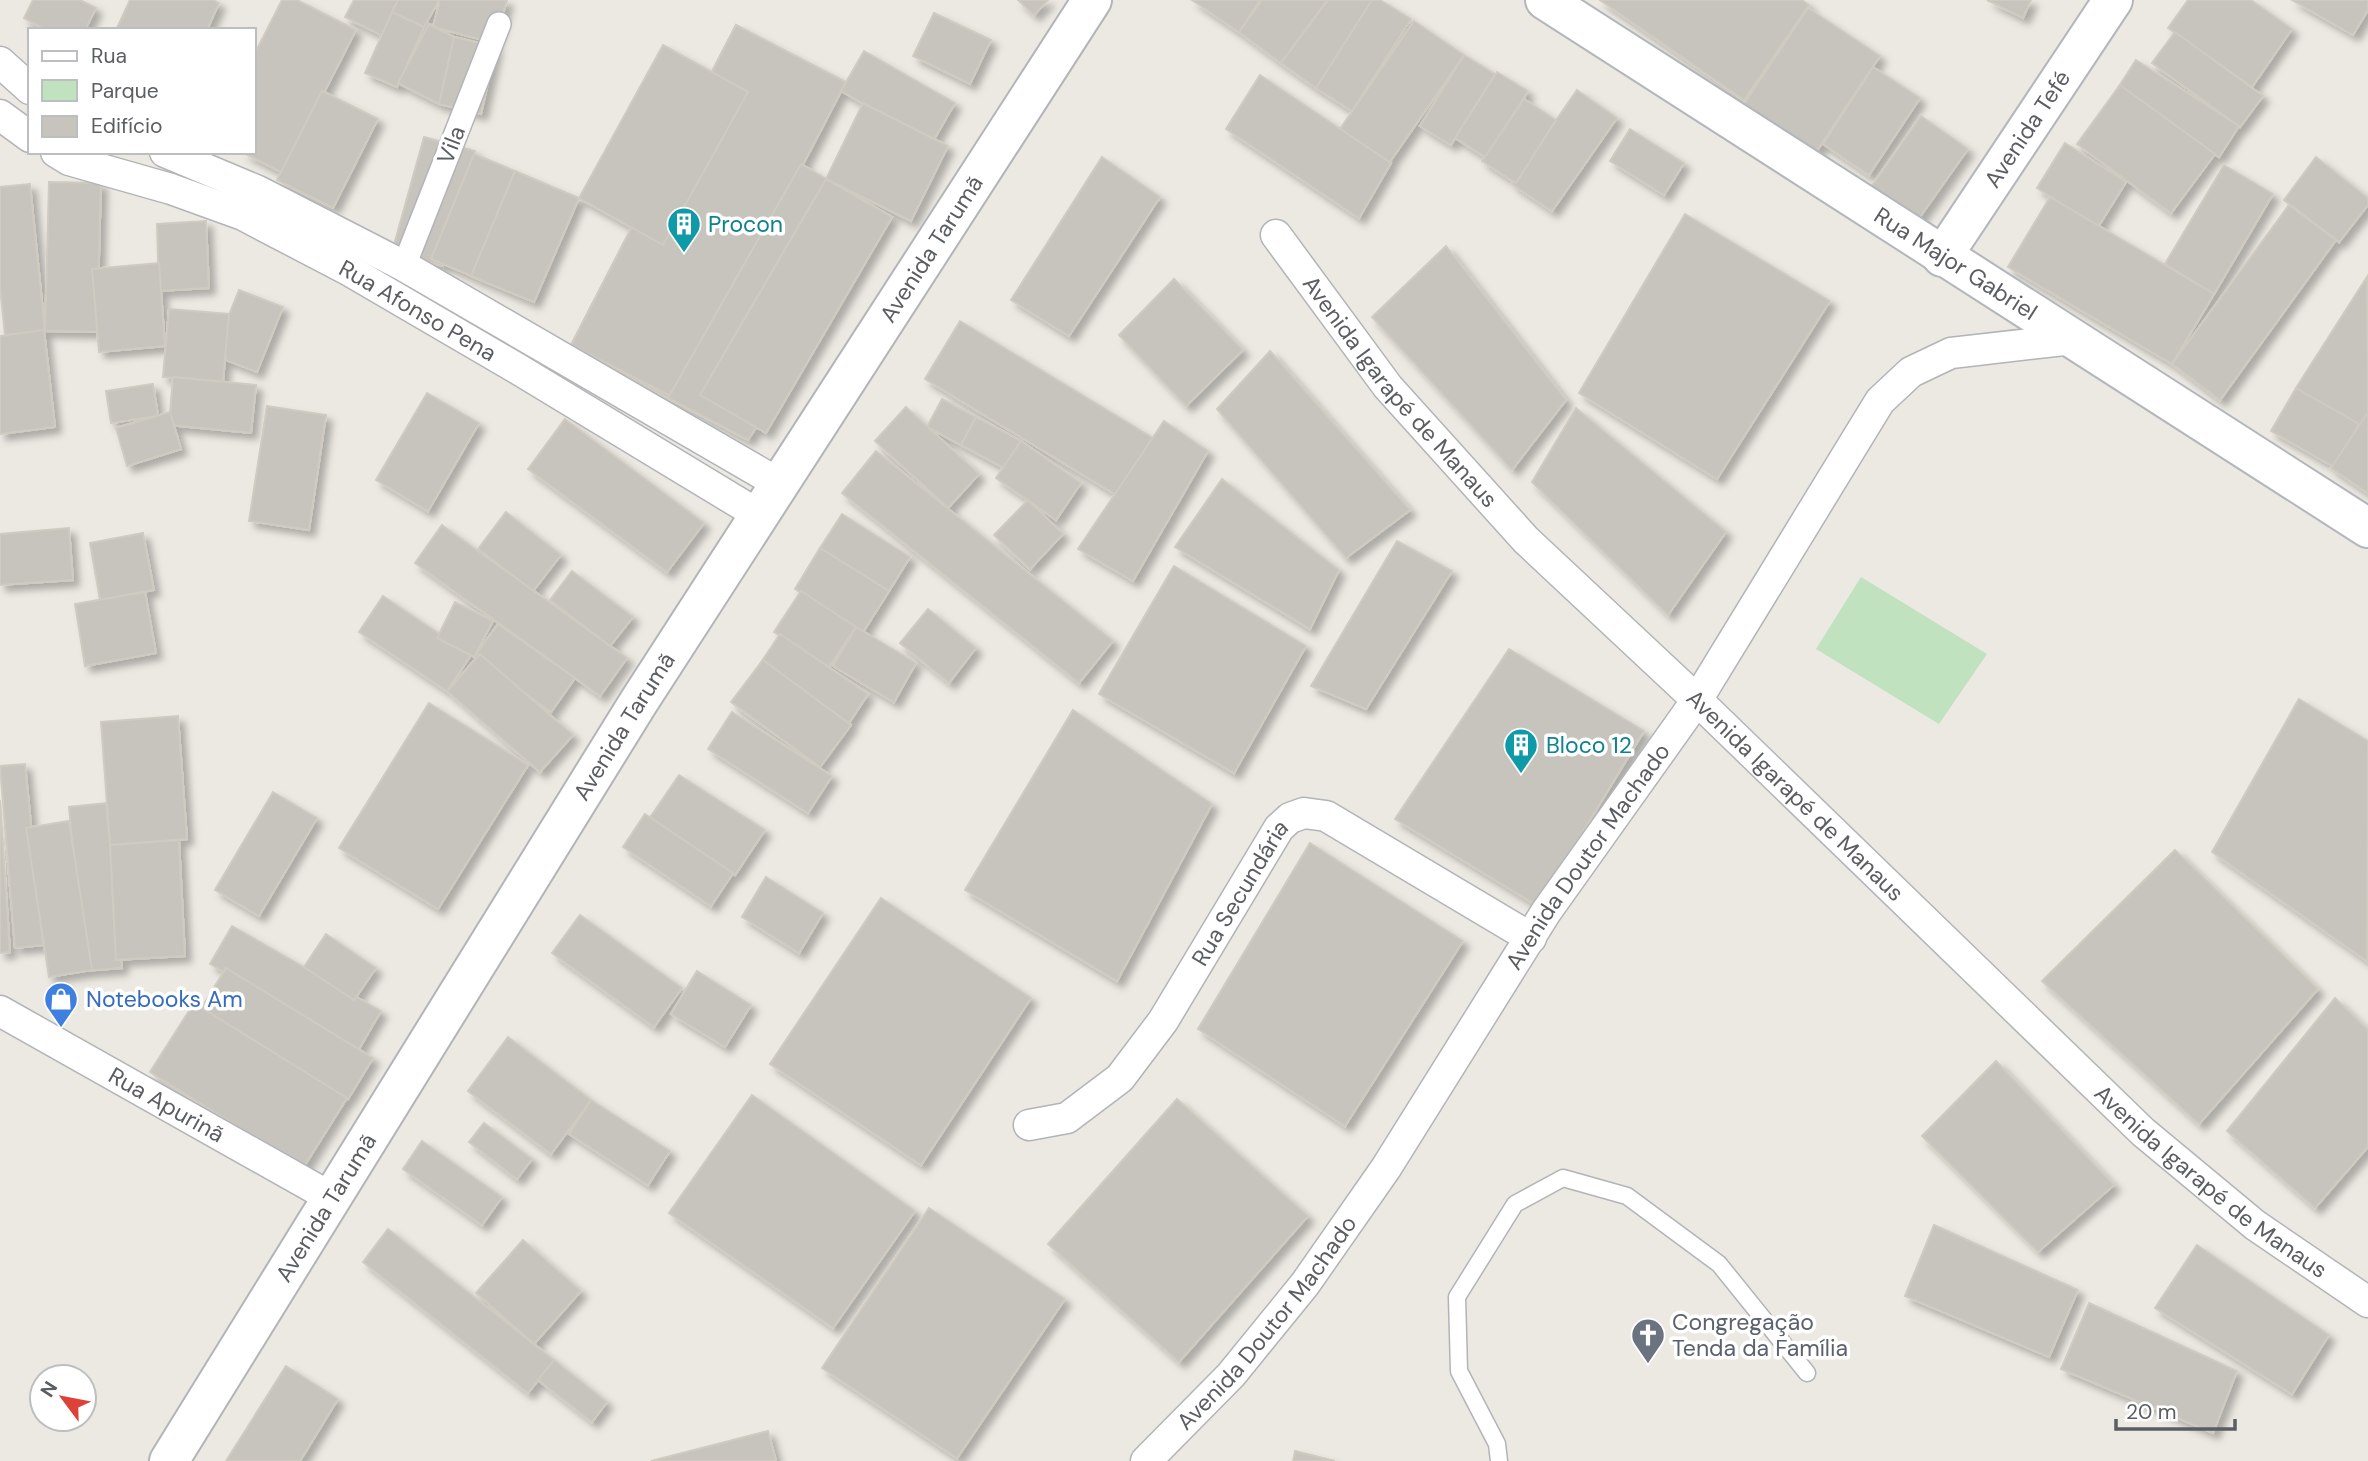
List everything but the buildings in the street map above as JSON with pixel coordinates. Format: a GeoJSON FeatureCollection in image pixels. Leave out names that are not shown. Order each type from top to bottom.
{"type":"FeatureCollection","features":[{"type":"Feature","properties":{"kind":"street","name":"Avenida Tarumã"},"geometry":{"type":"LineString","coordinates":[[169,1461],[638,703],[1092,0]]}},
{"type":"Feature","properties":{"kind":"street","name":"Avenida Tefé"},"geometry":{"type":"LineString","coordinates":[[1942,257],[2113,0]]}},
{"type":"Feature","properties":{"kind":"street","name":"Rua Major Gabriel"},"geometry":{"type":"LineString","coordinates":[[1549,1],[1942,257],[2368,528]]}},
{"type":"Feature","properties":{"kind":"street","name":"Vila"},"geometry":{"type":"LineString","coordinates":[[404,266],[499,24]]}},
{"type":"Feature","properties":{"kind":"street"},"geometry":{"type":"LineString","coordinates":[[0,62],[28,87]]}},
{"type":"Feature","properties":{"kind":"street"},"geometry":{"type":"LineString","coordinates":[[0,114],[28,135]]}},
{"type":"Feature","properties":{"kind":"street","name":"Rua Afonso Pena"},"geometry":{"type":"LineString","coordinates":[[59,154],[69,160],[171,189],[251,203],[404,266],[778,483]]}},
{"type":"Feature","properties":{"kind":"street","name":"Rua Afonso Pena"},"geometry":{"type":"LineString","coordinates":[[168,154],[251,203],[350,271],[518,369],[759,516]]}},
{"type":"Feature","properties":{"kind":"street","name":"Avenida Igarapé de Manaus"},"geometry":{"type":"LineString","coordinates":[[1276,235],[1388,387],[1526,540],[1697,700],[2143,1132],[2255,1225],[2368,1302]]}},
{"type":"Feature","properties":{"kind":"street","name":"Avenida Doutor Machado"},"geometry":{"type":"LineString","coordinates":[[1146,1461],[1231,1375],[1305,1284],[1386,1168],[1546,912],[1697,700],[1880,401],[1911,372],[1951,353],[2073,339]]}},
{"type":"Feature","properties":{"kind":"street","name":"Rua Secundária"},"geometry":{"type":"LineString","coordinates":[[1029,1125],[1067,1118],[1101,1095],[1120,1078],[1163,1021],[1266,844],[1290,818],[1304,813],[1326,816],[1531,938]]}},
{"type":"Feature","properties":{"kind":"street","name":"Rua Apurinã"},"geometry":{"type":"LineString","coordinates":[[0,1011],[332,1198]]}},
{"type":"Feature","properties":{"kind":"lane"},"geometry":{"type":"LineString","coordinates":[[1499,1461],[1497,1444],[1459,1371],[1457,1297],[1515,1204],[1563,1178],[1627,1196],[1719,1264],[1807,1373]]}},
{"type":"Feature","properties":{"kind":"green space"},"geometry":{"type":"Polygon","coordinates":[[[1861,577],[1987,654],[1939,724],[1816,649],[1861,577]]]}},
{"type":"Feature","properties":{"kind":"place","name":"Procon"},"geometry":{"type":"Point","coordinates":[684,254]}},
{"type":"Feature","properties":{"kind":"place","name":"Bloco 12"},"geometry":{"type":"Point","coordinates":[1521,775]}},
{"type":"Feature","properties":{"kind":"place","name":"Notebooks Am"},"geometry":{"type":"Point","coordinates":[61,1029]}},
{"type":"Feature","properties":{"kind":"place","name":"Congregação Tenda da Família"},"geometry":{"type":"Point","coordinates":[1648,1365]}}]}
